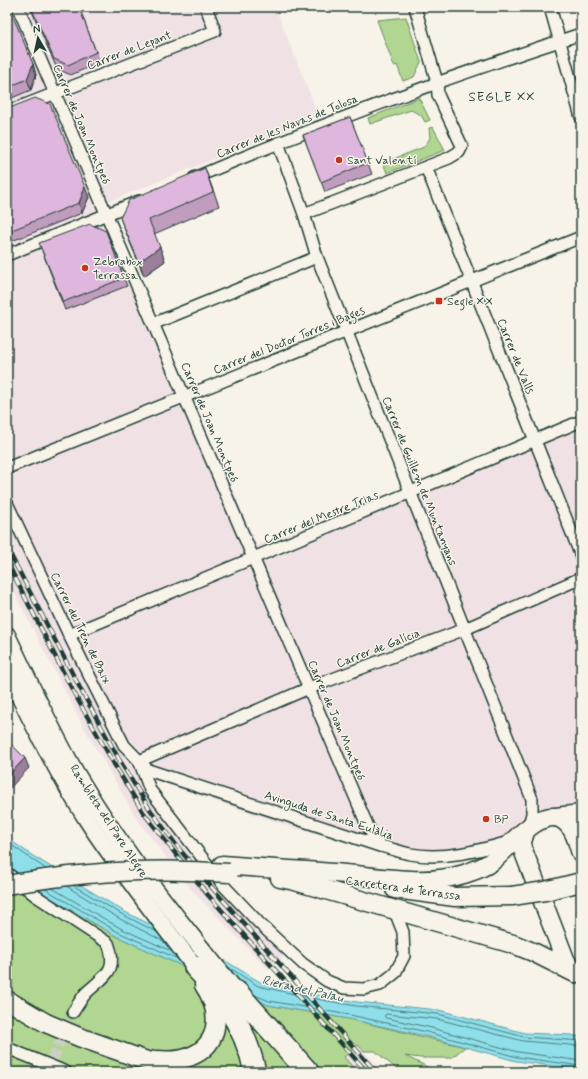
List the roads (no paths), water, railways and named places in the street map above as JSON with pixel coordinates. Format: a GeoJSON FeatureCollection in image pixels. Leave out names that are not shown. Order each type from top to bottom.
{"type":"FeatureCollection","features":[{"type":"Feature","properties":{"kind":"highway"},"geometry":{"type":"LineString","coordinates":[[198,958],[217,991],[254,1048],[267,1072]]}},
{"type":"Feature","properties":{"kind":"highway"},"geometry":{"type":"LineString","coordinates":[[237,992],[308,1072]]}},
{"type":"Feature","properties":{"kind":"highway"},"geometry":{"type":"LineString","coordinates":[[237,992],[254,1048],[255,1072]]}},
{"type":"Feature","properties":{"kind":"main road","name":"Rambleta del Pare Alegre"},"geometry":{"type":"LineString","coordinates":[[7,635],[56,736],[99,810],[159,896],[198,958]]}},
{"type":"Feature","properties":{"kind":"main road","name":"Rambleta del Pare Alegre"},"geometry":{"type":"LineString","coordinates":[[7,671],[44,744],[78,804],[124,873],[169,933],[237,992]]}},
{"type":"Feature","properties":{"kind":"main road"},"geometry":{"type":"LineString","coordinates":[[7,884],[40,879],[130,871],[226,869],[272,869],[334,872],[412,880],[436,879],[462,875],[490,863],[533,822],[542,818],[556,818],[581,814]]}},
{"type":"Feature","properties":{"kind":"main road"},"geometry":{"type":"LineString","coordinates":[[556,818],[571,828],[581,853]]}},
{"type":"Feature","properties":{"kind":"main road"},"geometry":{"type":"LineString","coordinates":[[523,833],[523,850],[566,959],[578,975]]}},
{"type":"Feature","properties":{"kind":"main road"},"geometry":{"type":"LineString","coordinates":[[7,873],[39,869],[124,865],[226,869],[295,881],[513,944],[533,952],[578,975]]}},
{"type":"Feature","properties":{"kind":"main road","name":"Carretera de Terrassa"},"geometry":{"type":"LineString","coordinates":[[272,869],[435,895],[512,901],[581,882]]}},
{"type":"Feature","properties":{"kind":"main road","name":"Carretera de Terrassa"},"geometry":{"type":"LineString","coordinates":[[295,881],[459,907],[512,901],[549,900],[581,892]]}},
{"type":"Feature","properties":{"kind":"main road"},"geometry":{"type":"LineString","coordinates":[[135,1058],[154,1060],[181,1059],[199,1052],[212,1038],[216,1024],[215,1008],[198,958]]}},
{"type":"Feature","properties":{"kind":"main road"},"geometry":{"type":"LineString","coordinates":[[7,1000],[61,1030],[135,1058],[178,1072]]}},
{"type":"Feature","properties":{"kind":"street","name":"Carrer de Joan Montpeó"},"geometry":{"type":"LineString","coordinates":[[18,7],[155,323],[368,827],[380,846]]}},
{"type":"Feature","properties":{"kind":"street","name":"Carrer de Lepant"},"geometry":{"type":"LineString","coordinates":[[7,112],[215,31],[206,7]]}},
{"type":"Feature","properties":{"kind":"street"},"geometry":{"type":"LineString","coordinates":[[304,214],[426,167],[459,152],[462,146],[438,94],[436,82],[414,7]]}},
{"type":"Feature","properties":{"kind":"street"},"geometry":{"type":"LineString","coordinates":[[550,7],[581,117]]}},
{"type":"Feature","properties":{"kind":"street","name":"Carrer de les Navas de Tolosa"},"geometry":{"type":"LineString","coordinates":[[187,181],[278,142],[436,82],[581,34]]}},
{"type":"Feature","properties":{"kind":"street","name":"Carrer de Guillem de Muntanyans"},"geometry":{"type":"LineString","coordinates":[[278,142],[304,214],[317,256],[532,799],[532,814],[523,833]]}},
{"type":"Feature","properties":{"kind":"street","name":"Carrer de Valls"},"geometry":{"type":"LineString","coordinates":[[426,167],[581,556]]}},
{"type":"Feature","properties":{"kind":"street"},"geometry":{"type":"LineString","coordinates":[[7,255],[151,197]]}},
{"type":"Feature","properties":{"kind":"street","name":"Carrer del Doctor Torres i Bages"},"geometry":{"type":"LineString","coordinates":[[7,468],[581,237]]}},
{"type":"Feature","properties":{"kind":"street"},"geometry":{"type":"LineString","coordinates":[[155,323],[317,256]]}},
{"type":"Feature","properties":{"kind":"street","name":"Carrer del Mestre Trias"},"geometry":{"type":"LineString","coordinates":[[70,636],[581,421]]}},
{"type":"Feature","properties":{"kind":"street","name":"Carrer del Tren de Baix"},"geometry":{"type":"LineString","coordinates":[[7,503],[124,745],[139,760]]}},
{"type":"Feature","properties":{"kind":"street","name":"Carrer de Galícia"},"geometry":{"type":"LineString","coordinates":[[139,760],[309,688],[465,629],[581,578]]}},
{"type":"Feature","properties":{"kind":"street"},"geometry":{"type":"LineString","coordinates":[[139,760],[150,790],[224,886],[259,923],[298,959],[327,981],[344,988],[364,989],[380,985],[395,973],[404,956],[403,932],[394,909]]}},
{"type":"Feature","properties":{"kind":"street","name":"Avinguda de Santa Eulàlia"},"geometry":{"type":"LineString","coordinates":[[139,760],[148,770],[380,846],[412,854],[449,855],[482,850],[523,833]]}},
{"type":"Feature","properties":{"kind":"street"},"geometry":{"type":"LineString","coordinates":[[7,873],[36,896],[108,943],[113,956],[110,970],[85,994],[73,1012]]}},
{"type":"Feature","properties":{"kind":"street"},"geometry":{"type":"LineString","coordinates":[[7,1048],[51,1064],[66,1072]]}},
{"type":"Feature","properties":{"kind":"water","name":"Riera del Palau"},"geometry":{"type":"Polygon","coordinates":[[[7,838],[33,856],[125,912],[229,963],[260,982],[317,995],[357,1002],[439,1010],[525,1033],[571,1035],[581,1037],[581,1070],[516,1061],[426,1036],[349,1019],[268,1005],[116,936],[49,897],[7,865],[7,838]]]}},
{"type":"Feature","properties":{"kind":"tunnel"},"geometry":{"type":"LineString","coordinates":[[52,1061],[73,1012]]}},
{"type":"Feature","properties":{"kind":"railway"},"geometry":{"type":"LineString","coordinates":[[7,548],[81,690],[120,761],[149,808],[180,850],[214,890],[376,1072]]}},
{"type":"Feature","properties":{"kind":"railway"},"geometry":{"type":"LineString","coordinates":[[7,562],[74,693],[143,812],[207,894],[367,1072]]}},
{"type":"Feature","properties":{"kind":"place","name":"Sant Valentí"},"geometry":{"type":"Point","coordinates":[339,160]}},
{"type":"Feature","properties":{"kind":"place","name":"Zebrabox Terrassa"},"geometry":{"type":"Point","coordinates":[85,268]}},
{"type":"Feature","properties":{"kind":"place","name":"Segle XX"},"geometry":{"type":"Point","coordinates":[439,301]}},
{"type":"Feature","properties":{"kind":"place","name":"BP"},"geometry":{"type":"Point","coordinates":[486,819]}},
{"type":"Feature","properties":{"kind":"district","name":"SEGLE XX"},"geometry":{"type":"Point","coordinates":[502,96]}}]}
